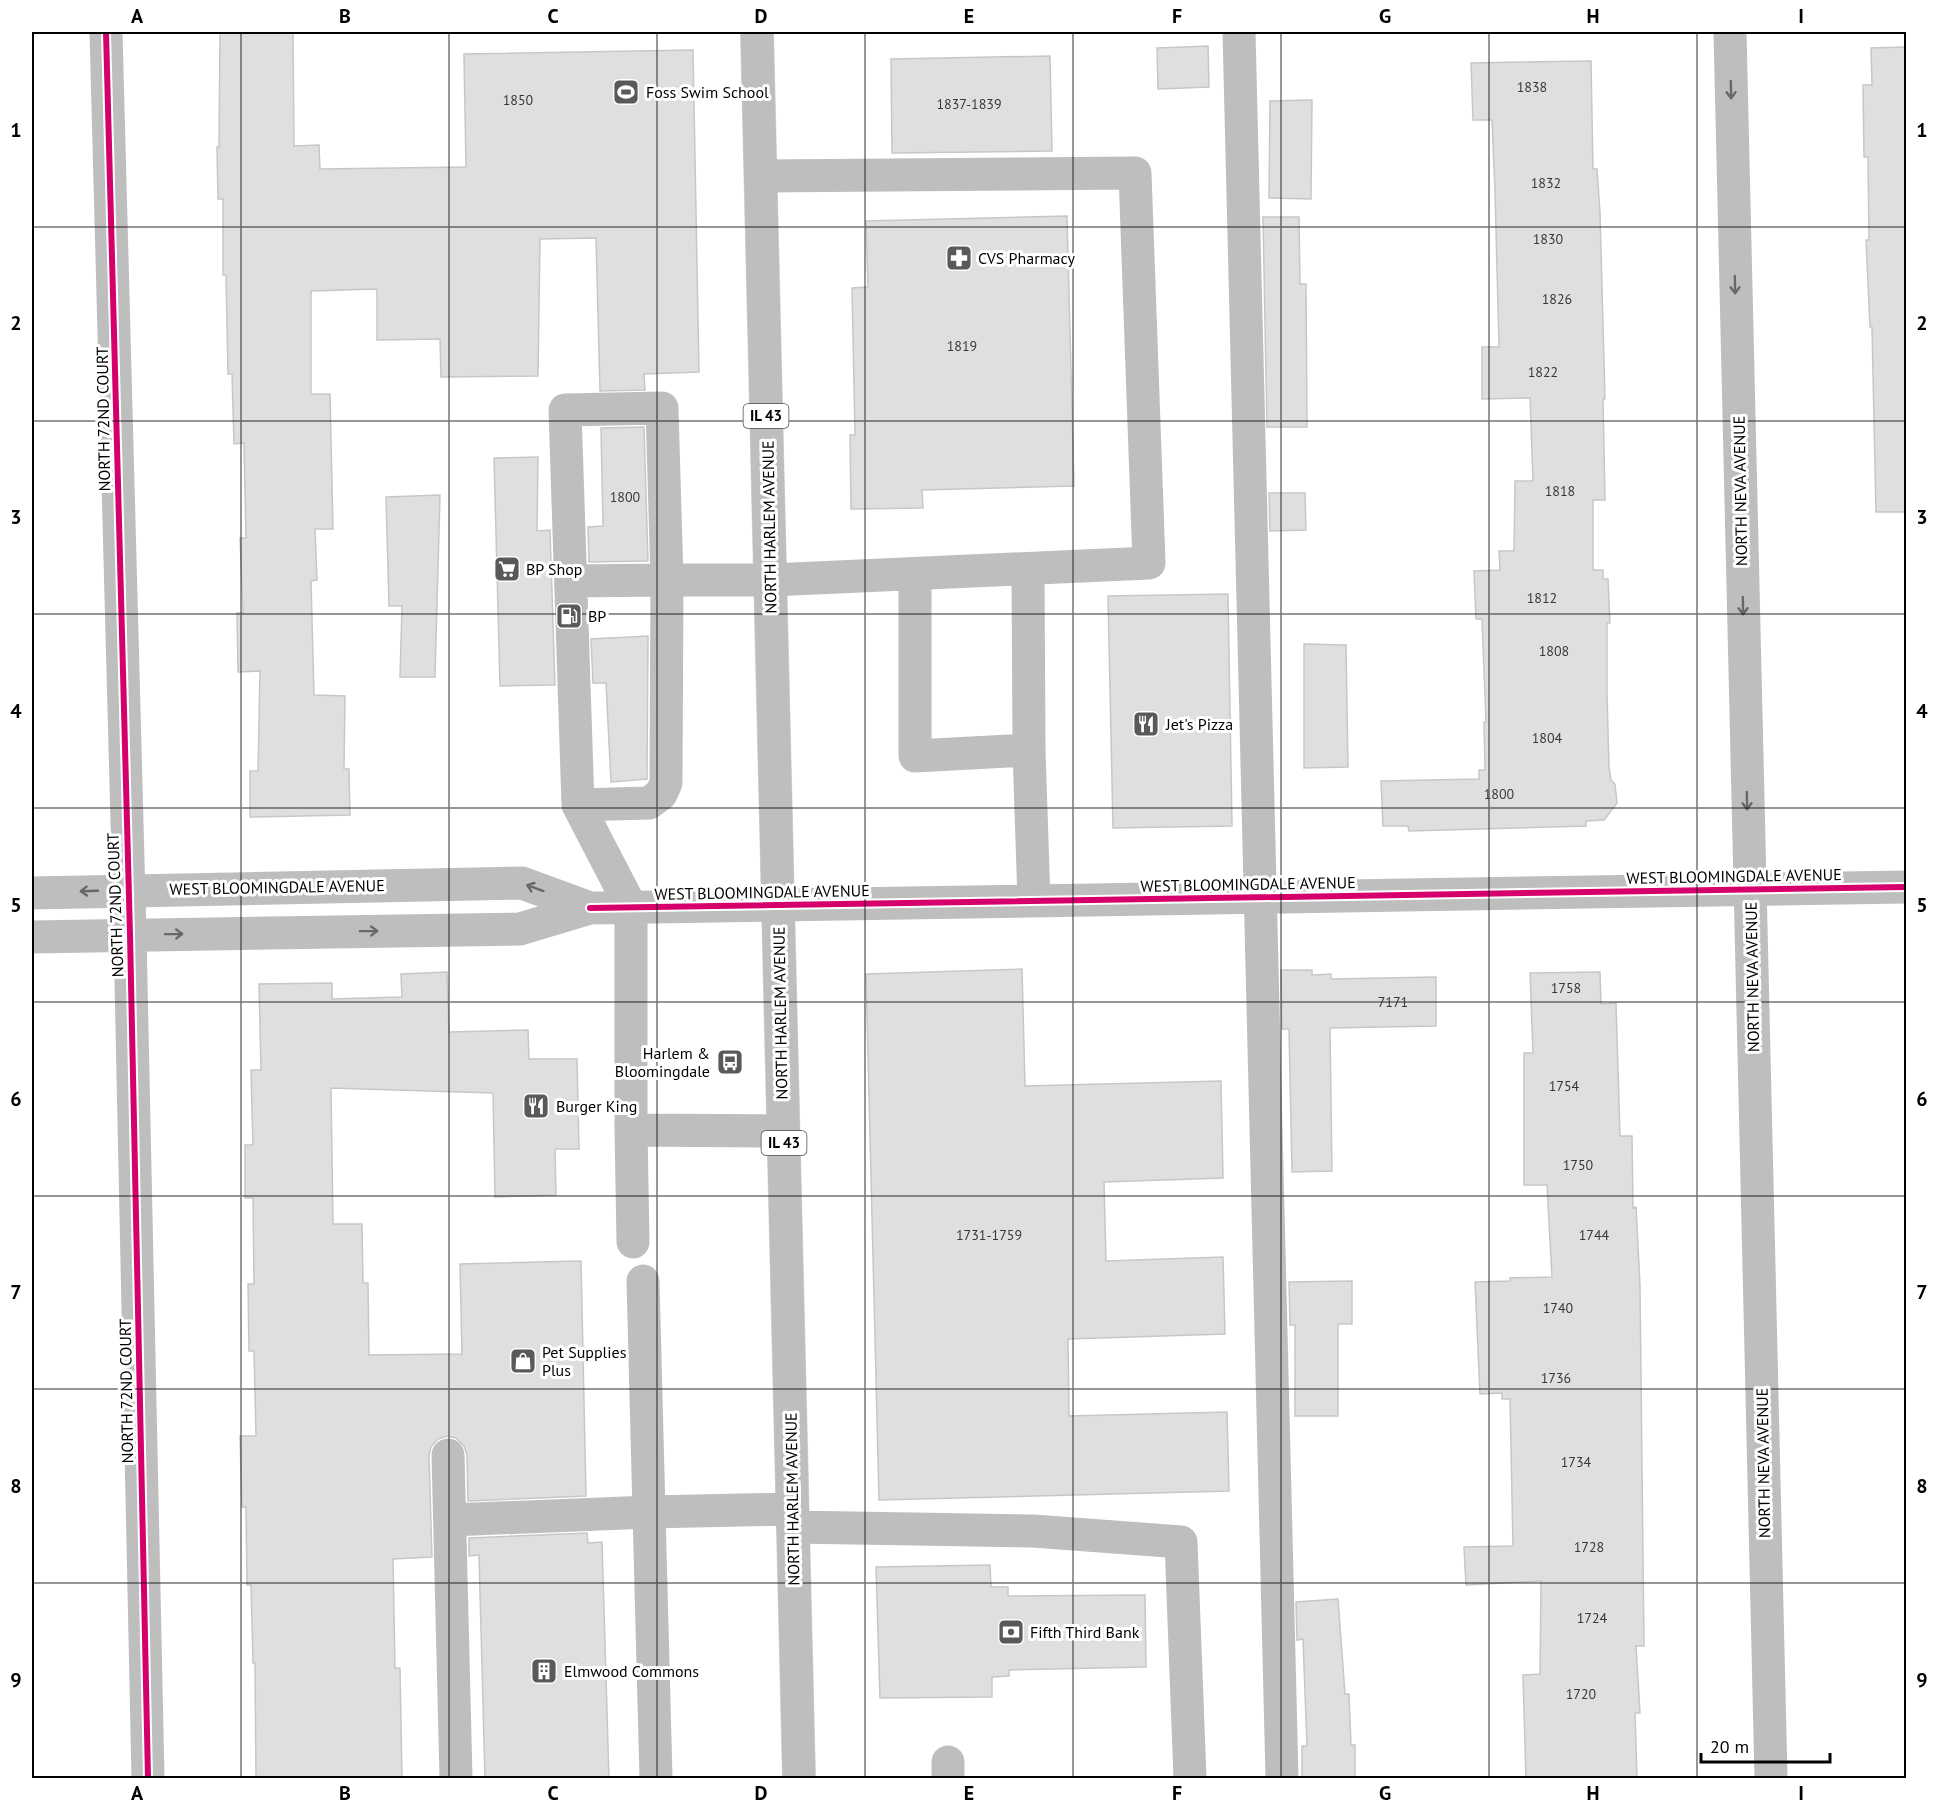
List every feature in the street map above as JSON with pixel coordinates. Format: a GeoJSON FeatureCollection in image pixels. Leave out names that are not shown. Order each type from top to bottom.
{"type":"FeatureCollection","features":[{"type":"Feature","properties":{"kind":"street","name":"NORTH 72ND COURT"},"geometry":{"type":"LineString","coordinates":[[106,32],[130,935],[148,1779]]}},
{"type":"Feature","properties":{"kind":"street","name":"NORTH HARLEM AVENUE"},"geometry":{"type":"LineString","coordinates":[[758,32],[799,1779]]}},
{"type":"Feature","properties":{"kind":"street"},"geometry":{"type":"LineString","coordinates":[[1239,32],[1282,1779]]}},
{"type":"Feature","properties":{"kind":"street","name":"NORTH NEVA AVENUE"},"geometry":{"type":"LineString","coordinates":[[1730,32],[1771,1779]]}},
{"type":"Feature","properties":{"kind":"street"},"geometry":{"type":"LineString","coordinates":[[571,581],[771,580],[1149,563],[1134,173],[761,176]]}},
{"type":"Feature","properties":{"kind":"street"},"geometry":{"type":"LineString","coordinates":[[578,805],[649,803],[661,794],[666,783],[667,580],[663,408],[565,410],[578,805],[631,907],[633,1242]]}},
{"type":"Feature","properties":{"kind":"street"},"geometry":{"type":"LineString","coordinates":[[1028,569],[1029,750],[1034,901]]}},
{"type":"Feature","properties":{"kind":"street"},"geometry":{"type":"LineString","coordinates":[[915,574],[915,756],[1029,750]]}},
{"type":"Feature","properties":{"kind":"street","name":"WEST BLOOMINGDALE AVENUE"},"geometry":{"type":"LineString","coordinates":[[32,893],[522,883],[590,908]]}},
{"type":"Feature","properties":{"kind":"street","name":"WEST BLOOMINGDALE AVENUE"},"geometry":{"type":"LineString","coordinates":[[32,937],[520,929],[590,908],[1906,887]]}},
{"type":"Feature","properties":{"kind":"street"},"geometry":{"type":"LineString","coordinates":[[631,1130],[783,1131]]}},
{"type":"Feature","properties":{"kind":"street"},"geometry":{"type":"LineString","coordinates":[[643,1281],[656,1779]]}},
{"type":"Feature","properties":{"kind":"street"},"geometry":{"type":"LineString","coordinates":[[448,1455],[456,1779]]}},
{"type":"Feature","properties":{"kind":"street"},"geometry":{"type":"LineString","coordinates":[[450,1520],[649,1512],[1033,1531],[1181,1542],[1190,1779]]}},
{"type":"Feature","properties":{"kind":"building"},"geometry":{"type":"Polygon","coordinates":[[[220,32],[293,32],[294,146],[319,145],[320,169],[466,167],[464,54],[693,50],[699,372],[644,374],[645,390],[600,391],[596,238],[540,239],[538,376],[441,377],[440,339],[377,340],[377,289],[311,291],[311,394],[330,394],[333,529],[315,529],[317,580],[311,581],[314,695],[345,696],[344,769],[349,769],[350,815],[250,817],[250,771],[258,771],[260,671],[238,672],[237,613],[243,613],[240,538],[246,538],[244,443],[234,444],[232,374],[228,374],[226,275],[223,275],[223,199],[218,199],[220,32]]]}},
{"type":"Feature","properties":{"kind":"building"},"geometry":{"type":"Polygon","coordinates":[[[1208,46],[1209,87],[1158,89],[1157,48],[1208,46]]]}},
{"type":"Feature","properties":{"kind":"building"},"geometry":{"type":"Polygon","coordinates":[[[1906,47],[1906,512],[1876,512],[1872,327],[1870,327],[1866,240],[1869,240],[1868,157],[1864,157],[1863,85],[1872,85],[1871,48],[1906,47]]]}},
{"type":"Feature","properties":{"kind":"building"},"geometry":{"type":"Polygon","coordinates":[[[1050,56],[1052,151],[892,153],[891,59],[1050,56]]]}},
{"type":"Feature","properties":{"kind":"building"},"geometry":{"type":"Polygon","coordinates":[[[1591,61],[1593,169],[1597,169],[1600,213],[1605,399],[1603,399],[1605,500],[1593,500],[1593,570],[1603,570],[1603,579],[1608,579],[1609,767],[1611,780],[1615,784],[1617,803],[1604,820],[1586,821],[1586,826],[1409,831],[1408,826],[1383,826],[1381,781],[1479,779],[1479,770],[1485,770],[1484,722],[1486,722],[1482,619],[1476,619],[1474,571],[1500,570],[1499,551],[1514,551],[1515,481],[1533,481],[1530,398],[1482,399],[1482,347],[1499,347],[1495,191],[1492,120],[1473,120],[1471,63],[1591,61]]]}},
{"type":"Feature","properties":{"kind":"building"},"geometry":{"type":"Polygon","coordinates":[[[1312,100],[1311,199],[1269,198],[1270,101],[1312,100]]]}},
{"type":"Feature","properties":{"kind":"building","name":"CVS Pharmacy"},"geometry":{"type":"Polygon","coordinates":[[[1067,216],[1074,486],[922,490],[923,508],[851,509],[850,435],[855,435],[852,288],[868,287],[866,221],[1067,216]]]}},
{"type":"Feature","properties":{"kind":"building"},"geometry":{"type":"Polygon","coordinates":[[[1263,217],[1299,217],[1300,284],[1306,284],[1307,427],[1267,427],[1263,217]]]}},
{"type":"Feature","properties":{"kind":"building"},"geometry":{"type":"Polygon","coordinates":[[[644,427],[648,561],[589,562],[588,527],[603,526],[601,428],[644,427]]]}},
{"type":"Feature","properties":{"kind":"building"},"geometry":{"type":"Polygon","coordinates":[[[538,457],[537,531],[550,530],[555,685],[500,686],[494,458],[538,457]]]}},
{"type":"Feature","properties":{"kind":"building"},"geometry":{"type":"Polygon","coordinates":[[[1269,493],[1305,493],[1306,530],[1270,531],[1269,493]]]}},
{"type":"Feature","properties":{"kind":"building"},"geometry":{"type":"Polygon","coordinates":[[[440,495],[435,677],[400,677],[402,606],[389,606],[386,497],[440,495]]]}},
{"type":"Feature","properties":{"kind":"building"},"geometry":{"type":"Polygon","coordinates":[[[1228,594],[1232,826],[1113,828],[1108,596],[1228,594]]]}},
{"type":"Feature","properties":{"kind":"building"},"geometry":{"type":"Polygon","coordinates":[[[648,636],[647,779],[611,782],[606,683],[593,683],[591,639],[648,636]]]}},
{"type":"Feature","properties":{"kind":"building"},"geometry":{"type":"Polygon","coordinates":[[[1304,644],[1346,645],[1348,767],[1304,768],[1304,644]]]}},
{"type":"Feature","properties":{"kind":"building"},"geometry":{"type":"Polygon","coordinates":[[[1022,969],[1025,1086],[1221,1081],[1223,1178],[1104,1182],[1106,1261],[1223,1257],[1225,1334],[1068,1339],[1069,1416],[1227,1412],[1229,1491],[879,1500],[866,974],[1022,969]]]}},
{"type":"Feature","properties":{"kind":"building"},"geometry":{"type":"Polygon","coordinates":[[[1281,970],[1312,970],[1312,975],[1331,974],[1331,979],[1436,977],[1436,1026],[1330,1028],[1332,1171],[1292,1172],[1289,1029],[1282,1029],[1281,970]]]}},
{"type":"Feature","properties":{"kind":"building"},"geometry":{"type":"Polygon","coordinates":[[[447,972],[449,1032],[528,1030],[529,1059],[577,1059],[579,1149],[555,1149],[556,1195],[495,1197],[493,1093],[331,1088],[333,1224],[362,1224],[363,1283],[368,1283],[369,1355],[462,1354],[460,1264],[581,1261],[586,1496],[468,1501],[467,1455],[464,1446],[456,1438],[447,1436],[438,1439],[431,1447],[429,1455],[432,1557],[393,1559],[395,1668],[400,1668],[402,1779],[256,1779],[255,1663],[253,1663],[251,1585],[247,1585],[246,1507],[242,1507],[240,1436],[256,1436],[254,1351],[249,1351],[248,1284],[254,1284],[253,1198],[245,1198],[245,1145],[253,1145],[251,1070],[261,1070],[259,984],[332,983],[332,999],[402,997],[401,974],[447,972]]]}},
{"type":"Feature","properties":{"kind":"building"},"geometry":{"type":"Polygon","coordinates":[[[1600,972],[1601,1004],[1616,1003],[1620,1136],[1632,1136],[1633,1208],[1636,1207],[1640,1286],[1644,1646],[1636,1646],[1640,1713],[1635,1713],[1637,1779],[1526,1779],[1523,1675],[1540,1674],[1541,1581],[1466,1585],[1464,1547],[1513,1546],[1510,1399],[1502,1399],[1502,1393],[1480,1394],[1475,1282],[1552,1277],[1547,1185],[1524,1185],[1524,1053],[1533,1053],[1530,973],[1600,972]]]}},
{"type":"Feature","properties":{"kind":"building"},"geometry":{"type":"Polygon","coordinates":[[[1352,1281],[1352,1324],[1338,1324],[1338,1416],[1295,1416],[1295,1325],[1290,1325],[1289,1282],[1352,1281]]]}},
{"type":"Feature","properties":{"kind":"building","name":"Elmwood Commons"},"geometry":{"type":"Polygon","coordinates":[[[587,1533],[588,1543],[602,1542],[609,1779],[485,1779],[479,1555],[469,1556],[469,1538],[587,1533]]]}},
{"type":"Feature","properties":{"kind":"building","name":"Fifth Third Bank"},"geometry":{"type":"Polygon","coordinates":[[[990,1565],[991,1587],[1008,1587],[1008,1596],[1145,1595],[1146,1667],[1009,1670],[1009,1676],[992,1677],[992,1697],[880,1698],[876,1567],[990,1565]]]}},
{"type":"Feature","properties":{"kind":"building"},"geometry":{"type":"Polygon","coordinates":[[[1338,1599],[1345,1694],[1349,1694],[1351,1745],[1355,1745],[1355,1779],[1302,1779],[1302,1746],[1307,1746],[1303,1639],[1297,1640],[1296,1602],[1338,1599]]]}},
{"type":"Feature","properties":{"kind":"cycle path"},"geometry":{"type":"LineString","coordinates":[[106,32],[130,935],[148,1778]]}},
{"type":"Feature","properties":{"kind":"cycle path"},"geometry":{"type":"LineString","coordinates":[[590,908],[1906,887]]}},
{"type":"Feature","properties":{"kind":"place","name":"Foss Swim School"},"geometry":{"type":"Point","coordinates":[626,92]}},
{"type":"Feature","properties":{"kind":"place","name":"CVS Pharmacy"},"geometry":{"type":"Point","coordinates":[959,258]}},
{"type":"Feature","properties":{"kind":"place","name":"BP Shop"},"geometry":{"type":"Point","coordinates":[507,569]}},
{"type":"Feature","properties":{"kind":"place","name":"BP"},"geometry":{"type":"Point","coordinates":[569,616]}},
{"type":"Feature","properties":{"kind":"place","name":"Jet's Pizza"},"geometry":{"type":"Point","coordinates":[1146,724]}},
{"type":"Feature","properties":{"kind":"place","name":"Harlem & Bloomingdale"},"geometry":{"type":"Point","coordinates":[730,1062]}},
{"type":"Feature","properties":{"kind":"place","name":"Burger King"},"geometry":{"type":"Point","coordinates":[536,1106]}},
{"type":"Feature","properties":{"kind":"place","name":"Pet Supplies Plus"},"geometry":{"type":"Point","coordinates":[523,1361]}},
{"type":"Feature","properties":{"kind":"place","name":"Fifth Third Bank"},"geometry":{"type":"Point","coordinates":[1011,1632]}},
{"type":"Feature","properties":{"kind":"place","name":"Elmwood Commons"},"geometry":{"type":"Point","coordinates":[544,1671]}}]}
